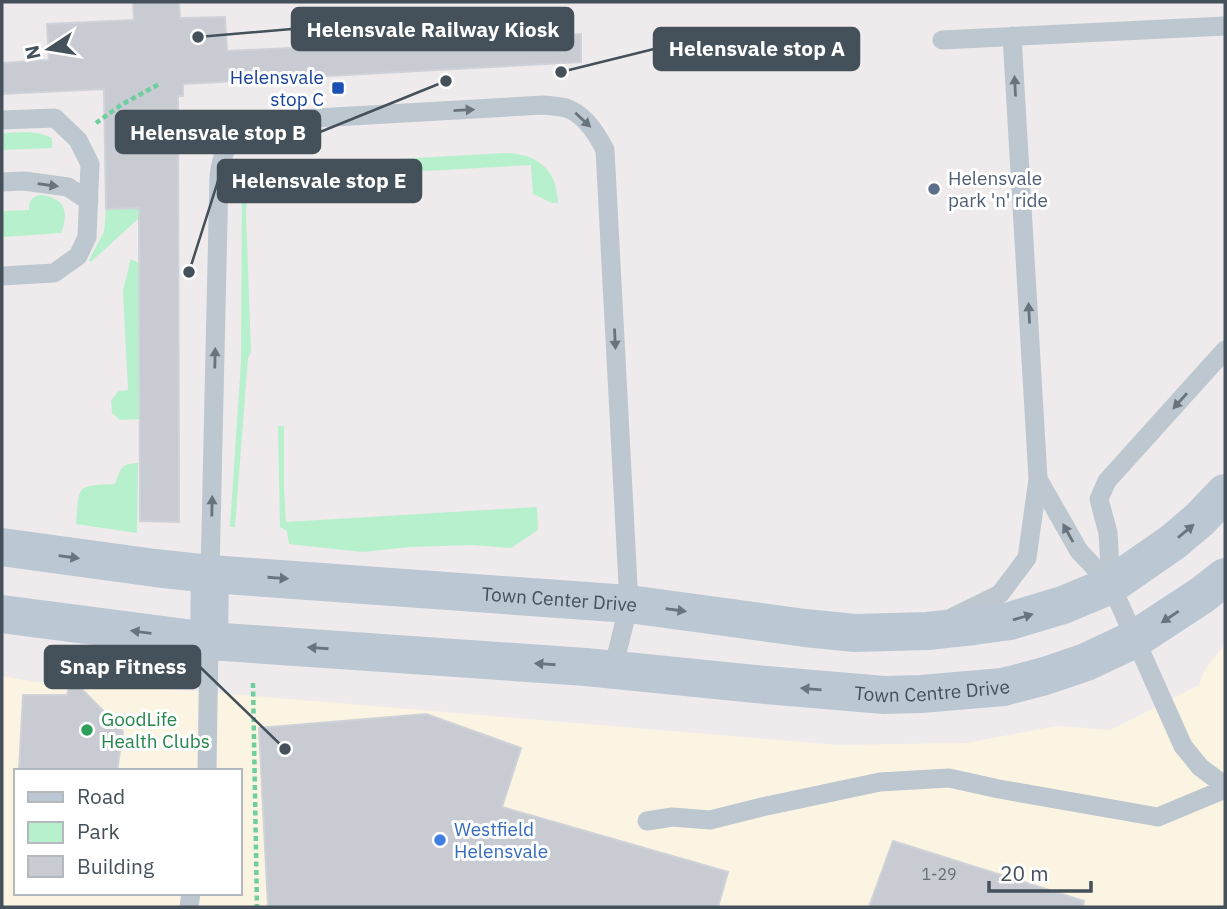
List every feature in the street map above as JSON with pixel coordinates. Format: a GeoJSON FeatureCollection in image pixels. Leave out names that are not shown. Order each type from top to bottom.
{"type":"FeatureCollection","features":[{"type":"Feature","properties":{"kind":"street"},"geometry":{"type":"LineString","coordinates":[[1111,586],[1173,542],[1225,493]]}},
{"type":"Feature","properties":{"kind":"street","name":"Town Center Drive"},"geometry":{"type":"LineString","coordinates":[[2,547],[210,574],[629,604],[855,633],[927,631],[1010,621],[1063,605],[1111,586]]}},
{"type":"Feature","properties":{"kind":"street"},"geometry":{"type":"LineString","coordinates":[[209,641],[210,574]]}},
{"type":"Feature","properties":{"kind":"street","name":"Town Centre Drive"},"geometry":{"type":"LineString","coordinates":[[613,669],[884,695],[1003,687],[1086,662],[1135,639],[1225,577]]}},
{"type":"Feature","properties":{"kind":"street"},"geometry":{"type":"LineString","coordinates":[[2,614],[209,641],[613,669]]}},
{"type":"Feature","properties":{"kind":"lane"},"geometry":{"type":"LineString","coordinates":[[942,40],[1225,26]]}},
{"type":"Feature","properties":{"kind":"lane"},"geometry":{"type":"LineString","coordinates":[[927,631],[1000,594],[1027,558],[1038,479],[1012,36]]}},
{"type":"Feature","properties":{"kind":"lane"},"geometry":{"type":"LineString","coordinates":[[210,574],[219,176],[221,160],[233,138],[260,123],[299,119],[543,105],[565,107],[590,125],[605,150],[629,604],[613,669]]}},
{"type":"Feature","properties":{"kind":"lane"},"geometry":{"type":"LineString","coordinates":[[2,120],[55,118],[78,140],[90,164],[87,237],[78,256],[54,273],[2,276]]}},
{"type":"Feature","properties":{"kind":"lane"},"geometry":{"type":"LineString","coordinates":[[2,182],[24,181],[68,187],[89,201]]}},
{"type":"Feature","properties":{"kind":"lane"},"geometry":{"type":"LineString","coordinates":[[1111,586],[1108,533],[1099,499],[1107,481],[1225,350]]}},
{"type":"Feature","properties":{"kind":"lane"},"geometry":{"type":"LineString","coordinates":[[647,821],[672,817],[710,820],[880,782],[949,778],[1157,817],[1225,787],[1200,767],[1183,746],[1111,586],[1079,551],[1038,479]]}},
{"type":"Feature","properties":{"kind":"lane"},"geometry":{"type":"LineString","coordinates":[[207,769],[209,641]]}},
{"type":"Feature","properties":{"kind":"path"},"geometry":{"type":"LineString","coordinates":[[78,140],[99,119],[160,83]]}},
{"type":"Feature","properties":{"kind":"path"},"geometry":{"type":"LineString","coordinates":[[253,683],[257,907]]}},
{"type":"Feature","properties":{"kind":"shaded area","name":"Westfield Helensvale"},"geometry":{"type":"Polygon","coordinates":[[[1225,644],[1225,907],[2,907],[2,676],[36,682],[146,687],[837,745],[966,743],[1057,726],[1110,730],[1199,685],[1204,671],[1225,644]]]}},
{"type":"Feature","properties":{"kind":"green space"},"geometry":{"type":"Polygon","coordinates":[[[29,132],[52,138],[52,148],[2,150],[2,133],[29,132]]]}},
{"type":"Feature","properties":{"kind":"green space"},"geometry":{"type":"Polygon","coordinates":[[[506,153],[527,157],[544,166],[554,181],[558,203],[533,194],[531,165],[304,178],[304,164],[506,153]]]}},
{"type":"Feature","properties":{"kind":"green space"},"geometry":{"type":"Polygon","coordinates":[[[242,183],[247,196],[251,352],[248,358],[235,527],[230,527],[241,362],[242,183]]]}},
{"type":"Feature","properties":{"kind":"green space"},"geometry":{"type":"Polygon","coordinates":[[[40,195],[55,199],[63,207],[65,218],[61,233],[4,237],[2,211],[29,210],[31,200],[40,195]]]}},
{"type":"Feature","properties":{"kind":"green space"},"geometry":{"type":"Polygon","coordinates":[[[139,208],[139,218],[91,262],[89,260],[104,232],[106,209],[139,208]]]}},
{"type":"Feature","properties":{"kind":"green space"},"geometry":{"type":"Polygon","coordinates":[[[131,259],[139,263],[140,419],[120,420],[112,413],[111,400],[119,391],[128,390],[123,290],[131,259]]]}},
{"type":"Feature","properties":{"kind":"green space"},"geometry":{"type":"Polygon","coordinates":[[[278,426],[284,426],[286,522],[537,507],[538,530],[511,548],[473,545],[363,552],[289,544],[287,531],[280,527],[278,426]]]}},
{"type":"Feature","properties":{"kind":"green space"},"geometry":{"type":"Polygon","coordinates":[[[138,463],[137,533],[76,524],[82,490],[93,485],[115,484],[122,468],[138,463]]]}},
{"type":"Feature","properties":{"kind":"building"},"geometry":{"type":"Polygon","coordinates":[[[133,2],[179,2],[180,18],[225,17],[227,51],[581,34],[581,62],[183,84],[183,96],[178,96],[179,522],[140,521],[139,208],[106,209],[104,89],[2,94],[2,63],[49,60],[47,24],[134,20],[133,2]]]}},
{"type":"Feature","properties":{"kind":"building"},"geometry":{"type":"Polygon","coordinates":[[[71,678],[123,731],[117,769],[19,769],[23,695],[67,695],[71,678]]]}},
{"type":"Feature","properties":{"kind":"building","name":"Westfield Helensvale"},"geometry":{"type":"Polygon","coordinates":[[[426,714],[521,748],[502,807],[728,872],[718,907],[268,907],[259,728],[426,714]]]}},
{"type":"Feature","properties":{"kind":"building"},"geometry":{"type":"Polygon","coordinates":[[[893,841],[1084,901],[1083,907],[869,907],[893,841]]]}},
{"type":"Feature","properties":{"kind":"place","name":"Helensvale Railway Kiosk"},"geometry":{"type":"Point","coordinates":[198,37]}},
{"type":"Feature","properties":{"kind":"place","name":"Helensvale stop A"},"geometry":{"type":"Point","coordinates":[561,72]}},
{"type":"Feature","properties":{"kind":"place","name":"Helensvale stop B"},"geometry":{"type":"Point","coordinates":[446,81]}},
{"type":"Feature","properties":{"kind":"place","name":"Helensvale stop C"},"geometry":{"type":"Point","coordinates":[338,88]}},
{"type":"Feature","properties":{"kind":"place","name":"Helensvale park 'n' ride"},"geometry":{"type":"Point","coordinates":[934,189]}},
{"type":"Feature","properties":{"kind":"place","name":"Helensvale stop E"},"geometry":{"type":"Point","coordinates":[189,272]}},
{"type":"Feature","properties":{"kind":"place","name":"GoodLife Health Clubs"},"geometry":{"type":"Point","coordinates":[87,730]}},
{"type":"Feature","properties":{"kind":"place","name":"Snap Fitness"},"geometry":{"type":"Point","coordinates":[285,749]}},
{"type":"Feature","properties":{"kind":"place","name":"Westfield Helensvale"},"geometry":{"type":"Point","coordinates":[440,840]}}]}
